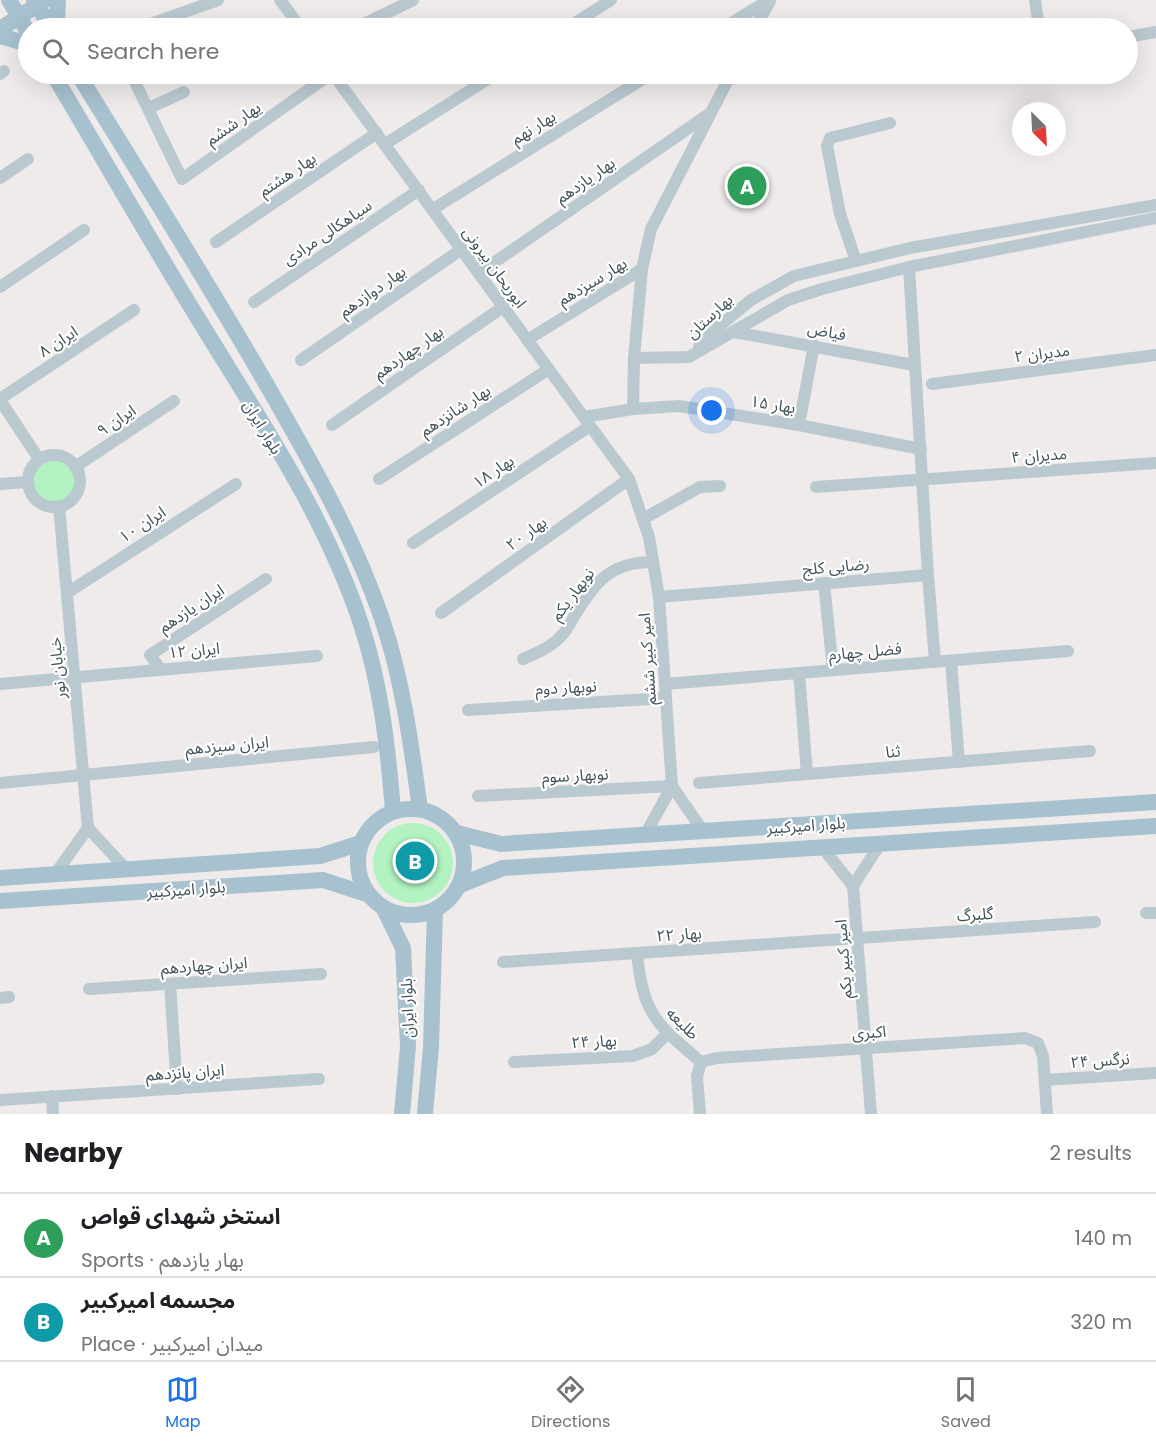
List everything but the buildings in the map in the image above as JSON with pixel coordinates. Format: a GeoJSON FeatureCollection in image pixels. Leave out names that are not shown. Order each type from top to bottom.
{"type":"FeatureCollection","features":[{"type":"Feature","properties":{"kind":"main road"},"geometry":{"type":"LineString","coordinates":[[57,18],[58,0]]}},
{"type":"Feature","properties":{"kind":"main road"},"geometry":{"type":"LineString","coordinates":[[7,2],[19,16]]}},
{"type":"Feature","properties":{"kind":"main road"},"geometry":{"type":"LineString","coordinates":[[0,29],[38,2],[46,18]]}},
{"type":"Feature","properties":{"kind":"main road"},"geometry":{"type":"LineString","coordinates":[[0,36],[18,41]]}},
{"type":"Feature","properties":{"kind":"main road","name":"بلوار ایران"},"geometry":{"type":"LineString","coordinates":[[59,84],[286,465],[344,580],[361,624],[375,676],[387,735],[393,811]]}},
{"type":"Feature","properties":{"kind":"main road","name":"بلوار ایران"},"geometry":{"type":"LineString","coordinates":[[84,84],[234,328],[326,489],[363,570],[382,620],[406,702],[420,809]]}},
{"type":"Feature","properties":{"kind":"main road","name":"بلوار امیرکبیر"},"geometry":{"type":"LineString","coordinates":[[457,834],[501,844],[1156,802]]}},
{"type":"Feature","properties":{"kind":"main road"},"geometry":{"type":"LineString","coordinates":[[420,809],[447,822],[457,834],[464,850],[465,868],[460,885],[449,900],[435,910],[408,915],[383,908],[369,896],[360,879],[358,861],[361,843],[368,830],[380,819],[393,811],[420,809]]}},
{"type":"Feature","properties":{"kind":"main road","name":"بلوار امیرکبیر"},"geometry":{"type":"LineString","coordinates":[[460,885],[503,868],[1156,826]]}},
{"type":"Feature","properties":{"kind":"main road","name":"بلوار امیرکبیر"},"geometry":{"type":"LineString","coordinates":[[0,878],[320,856],[361,843]]}},
{"type":"Feature","properties":{"kind":"main road","name":"بلوار امیرکبیر"},"geometry":{"type":"LineString","coordinates":[[0,901],[323,880],[369,896]]}},
{"type":"Feature","properties":{"kind":"main road","name":"بلوار ایران"},"geometry":{"type":"LineString","coordinates":[[383,908],[403,948],[408,1046],[402,1114]]}},
{"type":"Feature","properties":{"kind":"main road","name":"بلوار ایران"},"geometry":{"type":"LineString","coordinates":[[425,1114],[431,1047],[432,948],[435,910]]}},
{"type":"Feature","properties":{"kind":"street"},"geometry":{"type":"LineString","coordinates":[[167,18],[218,0]]}},
{"type":"Feature","properties":{"kind":"street"},"geometry":{"type":"LineString","coordinates":[[280,0],[294,18]]}},
{"type":"Feature","properties":{"kind":"street"},"geometry":{"type":"LineString","coordinates":[[376,18],[413,0]]}},
{"type":"Feature","properties":{"kind":"street"},"geometry":{"type":"LineString","coordinates":[[583,18],[611,0]]}},
{"type":"Feature","properties":{"kind":"street"},"geometry":{"type":"LineString","coordinates":[[740,18],[770,0]]}},
{"type":"Feature","properties":{"kind":"street"},"geometry":{"type":"LineString","coordinates":[[760,18],[770,0]]}},
{"type":"Feature","properties":{"kind":"street"},"geometry":{"type":"LineString","coordinates":[[1035,0],[1038,18]]}},
{"type":"Feature","properties":{"kind":"street"},"geometry":{"type":"LineString","coordinates":[[1138,35],[1156,32]]}},
{"type":"Feature","properties":{"kind":"street"},"geometry":{"type":"LineString","coordinates":[[136,84],[149,108],[184,92]]}},
{"type":"Feature","properties":{"kind":"street","name":"یهار ششم"},"geometry":{"type":"LineString","coordinates":[[149,108],[182,179],[318,84]]}},
{"type":"Feature","properties":{"kind":"street","name":"ابوریحان بیرونی"},"geometry":{"type":"LineString","coordinates":[[340,84],[629,479]]}},
{"type":"Feature","properties":{"kind":"street"},"geometry":{"type":"LineString","coordinates":[[385,144],[480,84]]}},
{"type":"Feature","properties":{"kind":"street","name":"بهار نهم"},"geometry":{"type":"LineString","coordinates":[[433,209],[635,84]]}},
{"type":"Feature","properties":{"kind":"street"},"geometry":{"type":"LineString","coordinates":[[633,409],[634,358],[642,269],[651,230],[726,84]]}},
{"type":"Feature","properties":{"kind":"street","name":"بهار یازدهم"},"geometry":{"type":"LineString","coordinates":[[479,273],[710,113]]}},
{"type":"Feature","properties":{"kind":"street"},"geometry":{"type":"LineString","coordinates":[[856,261],[840,214],[827,146],[830,138],[838,134],[890,123]]}},
{"type":"Feature","properties":{"kind":"street","name":"بهار هشتم"},"geometry":{"type":"LineString","coordinates":[[216,242],[377,134]]}},
{"type":"Feature","properties":{"kind":"street"},"geometry":{"type":"LineString","coordinates":[[0,178],[28,159]]}},
{"type":"Feature","properties":{"kind":"street","name":"سیاهکالی مرادی"},"geometry":{"type":"LineString","coordinates":[[254,302],[418,190]]}},
{"type":"Feature","properties":{"kind":"street","name":"بهارستان"},"geometry":{"type":"LineString","coordinates":[[690,357],[718,327],[751,300],[794,276],[910,248],[1156,205]]}},
{"type":"Feature","properties":{"kind":"street","name":"بهارستان"},"geometry":{"type":"LineString","coordinates":[[690,357],[788,300],[822,289],[909,267],[1156,218]]}},
{"type":"Feature","properties":{"kind":"street"},"geometry":{"type":"LineString","coordinates":[[0,287],[84,230]]}},
{"type":"Feature","properties":{"kind":"street","name":"بهار دوازدهم"},"geometry":{"type":"LineString","coordinates":[[302,360],[462,249]]}},
{"type":"Feature","properties":{"kind":"street"},"geometry":{"type":"LineString","coordinates":[[909,267],[935,662]]}},
{"type":"Feature","properties":{"kind":"street","name":"بهار سیزدهم"},"geometry":{"type":"LineString","coordinates":[[527,340],[642,269]]}},
{"type":"Feature","properties":{"kind":"street","name":"بهار چهاردهم"},"geometry":{"type":"LineString","coordinates":[[332,425],[503,307]]}},
{"type":"Feature","properties":{"kind":"street","name":"ایران ۸"},"geometry":{"type":"LineString","coordinates":[[0,400],[134,310]]}},
{"type":"Feature","properties":{"kind":"street","name":"فیاض"},"geometry":{"type":"LineString","coordinates":[[734,332],[914,365]]}},
{"type":"Feature","properties":{"kind":"street"},"geometry":{"type":"LineString","coordinates":[[799,425],[814,345]]}},
{"type":"Feature","properties":{"kind":"street","name":"مدیران ۲"},"geometry":{"type":"LineString","coordinates":[[932,384],[1156,355]]}},
{"type":"Feature","properties":{"kind":"street"},"geometry":{"type":"LineString","coordinates":[[634,358],[690,357]]}},
{"type":"Feature","properties":{"kind":"street","name":"بهار شانزدهم"},"geometry":{"type":"LineString","coordinates":[[379,479],[549,369]]}},
{"type":"Feature","properties":{"kind":"street"},"geometry":{"type":"LineString","coordinates":[[0,400],[39,459]]}},
{"type":"Feature","properties":{"kind":"street","name":"ایران ۹"},"geometry":{"type":"LineString","coordinates":[[75,467],[174,401]]}},
{"type":"Feature","properties":{"kind":"street","name":"بهار ۱۵"},"geometry":{"type":"LineString","coordinates":[[587,421],[633,409],[679,406],[799,425],[921,449]]}},
{"type":"Feature","properties":{"kind":"street","name":"بهار ۱۸"},"geometry":{"type":"LineString","coordinates":[[413,543],[587,421]]}},
{"type":"Feature","properties":{"kind":"street"},"geometry":{"type":"LineString","coordinates":[[55,455],[70,461],[75,467],[79,474],[78,491],[73,498],[59,506],[41,504],[34,498],[28,482],[29,473],[39,459],[55,455]]}},
{"type":"Feature","properties":{"kind":"street","name":"مدیران ۴"},"geometry":{"type":"LineString","coordinates":[[816,488],[1156,464]]}},
{"type":"Feature","properties":{"kind":"street","name":"امیر کبیر ششم"},"geometry":{"type":"LineString","coordinates":[[629,479],[643,519],[658,597],[672,786]]}},
{"type":"Feature","properties":{"kind":"street","name":"بهار ۲۰"},"geometry":{"type":"LineString","coordinates":[[441,613],[629,479]]}},
{"type":"Feature","properties":{"kind":"street"},"geometry":{"type":"LineString","coordinates":[[0,484],[28,482]]}},
{"type":"Feature","properties":{"kind":"street","name":"ایران ۱۰"},"geometry":{"type":"LineString","coordinates":[[67,593],[236,484]]}},
{"type":"Feature","properties":{"kind":"street"},"geometry":{"type":"LineString","coordinates":[[643,519],[700,487],[720,486]]}},
{"type":"Feature","properties":{"kind":"street","name":"خیابان نور"},"geometry":{"type":"LineString","coordinates":[[59,506],[88,828]]}},
{"type":"Feature","properties":{"kind":"street","name":"نوبهار یکم"},"geometry":{"type":"LineString","coordinates":[[523,659],[542,650],[562,635],[588,595],[609,572],[634,562],[653,562]]}},
{"type":"Feature","properties":{"kind":"street","name":"رضایی کلج"},"geometry":{"type":"LineString","coordinates":[[658,597],[928,575]]}},
{"type":"Feature","properties":{"kind":"street","name":"ایران یازدهم"},"geometry":{"type":"LineString","coordinates":[[161,669],[150,654],[267,579]]}},
{"type":"Feature","properties":{"kind":"street"},"geometry":{"type":"LineString","coordinates":[[824,583],[833,670]]}},
{"type":"Feature","properties":{"kind":"street","name":"فضل چهارم"},"geometry":{"type":"LineString","coordinates":[[665,684],[1068,651]]}},
{"type":"Feature","properties":{"kind":"street","name":"ایران ۱۲"},"geometry":{"type":"LineString","coordinates":[[0,684],[317,656]]}},
{"type":"Feature","properties":{"kind":"street"},"geometry":{"type":"LineString","coordinates":[[951,661],[959,762]]}},
{"type":"Feature","properties":{"kind":"street"},"geometry":{"type":"LineString","coordinates":[[799,673],[807,774]]}},
{"type":"Feature","properties":{"kind":"street","name":"نوبهار دوم"},"geometry":{"type":"LineString","coordinates":[[468,710],[666,698]]}},
{"type":"Feature","properties":{"kind":"street","name":"ایران سیزدهم"},"geometry":{"type":"LineString","coordinates":[[0,783],[374,747]]}},
{"type":"Feature","properties":{"kind":"street","name":"ثنا"},"geometry":{"type":"LineString","coordinates":[[699,783],[1090,751]]}},
{"type":"Feature","properties":{"kind":"street"},"geometry":{"type":"LineString","coordinates":[[645,835],[672,786],[703,831]]}},
{"type":"Feature","properties":{"kind":"street","name":"نوبهار سوم"},"geometry":{"type":"LineString","coordinates":[[478,796],[672,786]]}},
{"type":"Feature","properties":{"kind":"street"},"geometry":{"type":"LineString","coordinates":[[55,874],[88,828],[127,870]]}},
{"type":"Feature","properties":{"kind":"street"},"geometry":{"type":"LineString","coordinates":[[822,847],[853,886],[880,843]]}},
{"type":"Feature","properties":{"kind":"street","name":"امیر کبیر یکم"},"geometry":{"type":"LineString","coordinates":[[853,886],[871,1114]]}},
{"type":"Feature","properties":{"kind":"street","name":"گلبرگ"},"geometry":{"type":"LineString","coordinates":[[858,939],[1095,922]]}},
{"type":"Feature","properties":{"kind":"street","name":"بهار ۲۲"},"geometry":{"type":"LineString","coordinates":[[503,962],[858,939]]}},
{"type":"Feature","properties":{"kind":"street","name":"طلیعه"},"geometry":{"type":"LineString","coordinates":[[637,953],[640,987],[648,1010],[668,1034],[701,1062],[697,1076],[700,1114]]}},
{"type":"Feature","properties":{"kind":"street","name":"ایران چهاردهم"},"geometry":{"type":"LineString","coordinates":[[89,989],[321,974]]}},
{"type":"Feature","properties":{"kind":"street"},"geometry":{"type":"LineString","coordinates":[[170,984],[177,1089]]}},
{"type":"Feature","properties":{"kind":"street","name":"بهار ۲۴"},"geometry":{"type":"LineString","coordinates":[[514,1062],[633,1056],[652,1049],[668,1034]]}},
{"type":"Feature","properties":{"kind":"street","name":"اکبری"},"geometry":{"type":"LineString","coordinates":[[701,1062],[717,1058],[1025,1038],[1038,1043],[1043,1056],[1045,1080]]}},
{"type":"Feature","properties":{"kind":"street","name":"نرگس ۲۴"},"geometry":{"type":"LineString","coordinates":[[1045,1080],[1156,1073]]}},
{"type":"Feature","properties":{"kind":"street","name":"ایران پانزدهم"},"geometry":{"type":"LineString","coordinates":[[0,1100],[319,1079]]}},
{"type":"Feature","properties":{"kind":"street"},"geometry":{"type":"LineString","coordinates":[[1045,1080],[1047,1114]]}},
{"type":"Feature","properties":{"kind":"street"},"geometry":{"type":"LineString","coordinates":[[52,1096],[53,1114]]}},
{"type":"Feature","properties":{"kind":"green space"},"geometry":{"type":"Polygon","coordinates":[[[54,455],[64,457],[72,463],[78,471],[80,481],[78,491],[72,499],[64,505],[54,507],[44,505],[36,499],[30,491],[28,481],[30,471],[36,463],[44,457],[54,455]]]}},
{"type":"Feature","properties":{"kind":"green space"},"geometry":{"type":"Polygon","coordinates":[[[413,823],[428,826],[441,835],[450,848],[453,863],[450,878],[441,891],[428,900],[413,903],[398,900],[385,891],[376,878],[373,863],[376,848],[385,835],[398,826],[413,823]]]}},
{"type":"Feature","properties":{"kind":"place","name":"استخر شهدای قواص"},"geometry":{"type":"Point","coordinates":[747,186]}},
{"type":"Feature","properties":{"kind":"place","name":"مجسمه امیرکبیر"},"geometry":{"type":"Point","coordinates":[415,861]}}]}
